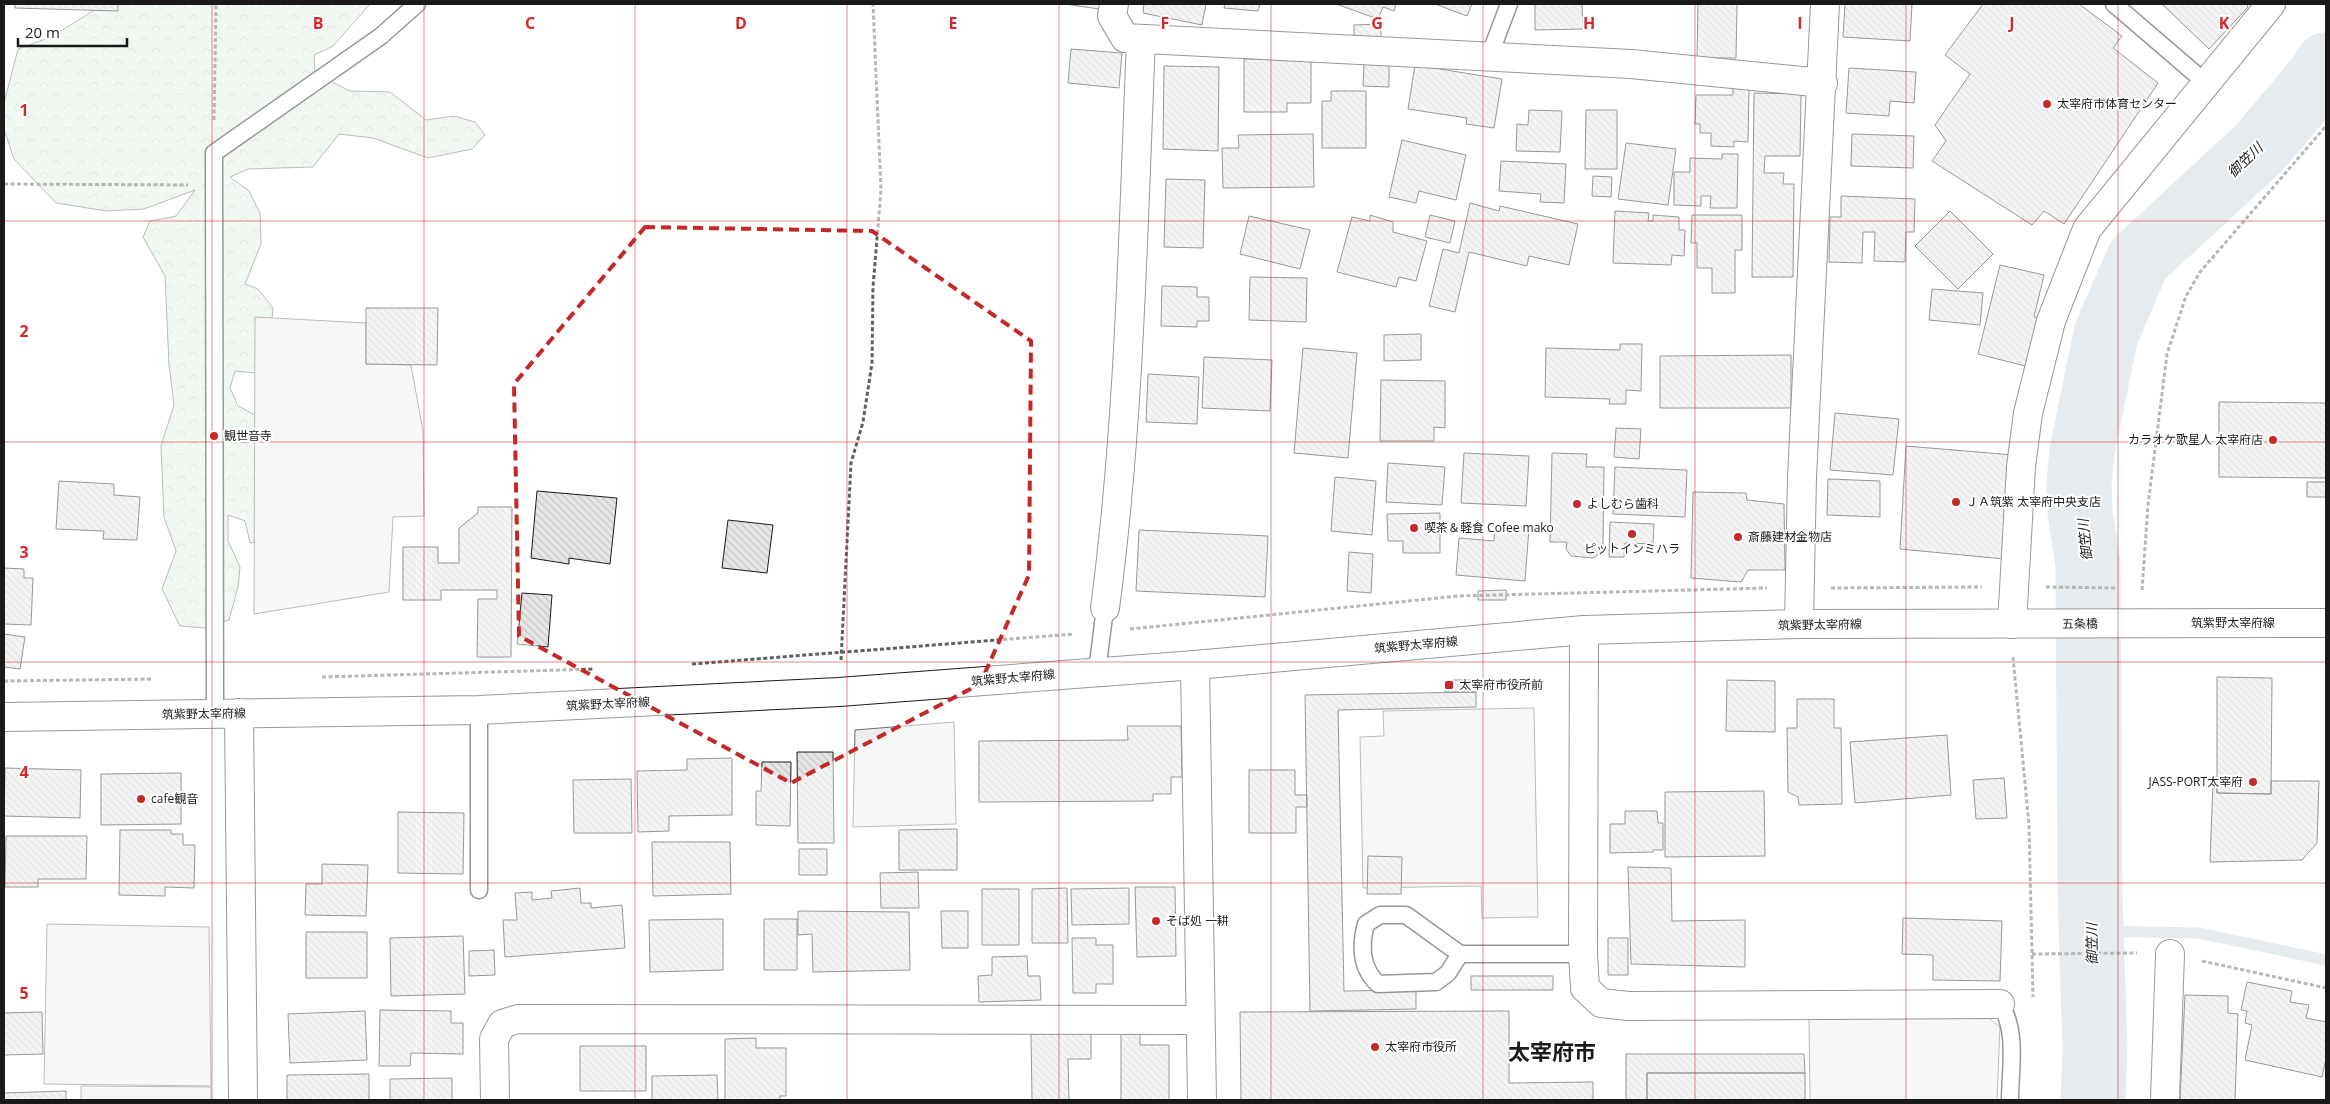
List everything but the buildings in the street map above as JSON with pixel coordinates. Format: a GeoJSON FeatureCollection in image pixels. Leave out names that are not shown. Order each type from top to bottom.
{"type":"FeatureCollection","features":[{"type":"Feature","properties":{"kind":"street"},"geometry":{"type":"LineString","coordinates":[[1114,4],[1112,16],[1125,38],[1631,64],[1823,83]]}},
{"type":"Feature","properties":{"kind":"street"},"geometry":{"type":"LineString","coordinates":[[1799,624],[1802,477],[1826,4]]}},
{"type":"Feature","properties":{"kind":"street"},"geometry":{"type":"LineString","coordinates":[[2016,624],[2014,587],[2021,467],[2028,413],[2058,302],[2087,229],[2271,4]]}},
{"type":"Feature","properties":{"kind":"street"},"geometry":{"type":"LineString","coordinates":[[1104,620],[1117,518],[1126,417],[1141,39]]}},
{"type":"Feature","properties":{"kind":"street","name":"筑紫野太宰府線"},"geometry":{"type":"LineString","coordinates":[[2139,623],[2326,624]]}},
{"type":"Feature","properties":{"kind":"street","name":"五条橋"},"geometry":{"type":"LineString","coordinates":[[2016,624],[2139,623]]}},
{"type":"Feature","properties":{"kind":"street","name":"筑紫野太宰府線"},"geometry":{"type":"LineString","coordinates":[[4,717],[479,710],[839,692],[1195,665],[1584,630],[1799,624],[2016,624]]}},
{"type":"Feature","properties":{"kind":"street"},"geometry":{"type":"LineString","coordinates":[[1584,630],[1583,954],[1585,988],[1601,1003],[1628,1006],[2000,1004]]}},
{"type":"Feature","properties":{"kind":"street"},"geometry":{"type":"LineString","coordinates":[[1195,665],[1202,1100]]}},
{"type":"Feature","properties":{"kind":"street"},"geometry":{"type":"LineString","coordinates":[[227,713],[243,1100]]}},
{"type":"Feature","properties":{"kind":"street"},"geometry":{"type":"LineString","coordinates":[[2164,953],[2164,1100]]}},
{"type":"Feature","properties":{"kind":"street"},"geometry":{"type":"LineString","coordinates":[[495,1100],[494,1039],[502,1024],[518,1019],[1200,1020]]}},
{"type":"Feature","properties":{"kind":"lane"},"geometry":{"type":"LineString","coordinates":[[227,713],[214,153],[381,36],[417,4]]}},
{"type":"Feature","properties":{"kind":"lane"},"geometry":{"type":"LineString","coordinates":[[1489,57],[1509,4]]}},
{"type":"Feature","properties":{"kind":"lane"},"geometry":{"type":"LineString","coordinates":[[2114,4],[2206,83]]}},
{"type":"Feature","properties":{"kind":"lane"},"geometry":{"type":"LineString","coordinates":[[1097,672],[1104,620]]}},
{"type":"Feature","properties":{"kind":"lane"},"geometry":{"type":"LineString","coordinates":[[479,710],[479,890]]}},
{"type":"Feature","properties":{"kind":"lane"},"geometry":{"type":"LineString","coordinates":[[1460,954],[1448,973],[1436,982],[1378,984],[1370,976],[1365,965],[1362,939],[1366,924],[1380,915],[1406,915],[1460,954],[1583,954]]}},
{"type":"Feature","properties":{"kind":"lane"},"geometry":{"type":"LineString","coordinates":[[2000,1004],[2007,1014],[2011,1036],[2010,1100]]}},
{"type":"Feature","properties":{"kind":"path"},"geometry":{"type":"LineString","coordinates":[[214,153],[216,4]]}},
{"type":"Feature","properties":{"kind":"path"},"geometry":{"type":"LineString","coordinates":[[839,692],[851,463],[863,422],[872,363],[873,287],[881,190],[873,4]]}},
{"type":"Feature","properties":{"kind":"path"},"geometry":{"type":"LineString","coordinates":[[2151,589],[2142,590],[2148,505],[2166,354],[2186,296],[2200,272],[2326,126]]}},
{"type":"Feature","properties":{"kind":"path"},"geometry":{"type":"LineString","coordinates":[[4,184],[214,185]]}},
{"type":"Feature","properties":{"kind":"path"},"geometry":{"type":"LineString","coordinates":[[686,664],[841,651],[1104,620],[1458,596],[1800,588],[2122,588]]}},
{"type":"Feature","properties":{"kind":"path"},"geometry":{"type":"LineString","coordinates":[[2013,653],[2013,670],[2029,825],[2032,954],[2164,953],[2326,988]]}},
{"type":"Feature","properties":{"kind":"path"},"geometry":{"type":"LineString","coordinates":[[313,677],[598,669]]}},
{"type":"Feature","properties":{"kind":"path"},"geometry":{"type":"LineString","coordinates":[[4,681],[160,679]]}},
{"type":"Feature","properties":{"kind":"highlighted area"},"geometry":{"type":"Polygon","coordinates":[[[645,227],[872,231],[1031,341],[1029,575],[980,684],[791,783],[519,636],[514,384],[645,227]]]}},
{"type":"Feature","properties":{"kind":"green space","name":"観世音寺"},"geometry":{"type":"Polygon","coordinates":[[[104,4],[370,4],[333,46],[314,55],[315,73],[350,91],[390,92],[426,120],[454,116],[475,122],[485,135],[472,149],[428,158],[373,138],[339,134],[313,167],[248,169],[230,177],[249,191],[260,213],[261,244],[245,284],[258,289],[273,308],[267,374],[235,371],[230,388],[238,406],[264,420],[266,540],[250,543],[245,521],[228,515],[228,541],[240,567],[238,587],[229,620],[205,628],[180,626],[162,589],[176,551],[164,517],[161,446],[174,405],[169,365],[165,276],[143,237],[150,221],[176,216],[195,190],[144,209],[107,211],[56,203],[14,159],[4,129],[4,103],[18,49],[51,37],[104,4]]]}},
{"type":"Feature","properties":{"kind":"shaded area"},"geometry":{"type":"Polygon","coordinates":[[[255,317],[366,323],[366,364],[411,365],[423,431],[424,516],[393,517],[389,592],[254,614],[255,317]]]}},
{"type":"Feature","properties":{"kind":"shaded area"},"geometry":{"type":"Polygon","coordinates":[[[1534,708],[1538,917],[1482,918],[1481,886],[1363,888],[1360,737],[1384,736],[1383,711],[1534,708]]]}},
{"type":"Feature","properties":{"kind":"shaded area"},"geometry":{"type":"Polygon","coordinates":[[[954,722],[956,824],[853,827],[855,730],[954,722]]]}},
{"type":"Feature","properties":{"kind":"shaded area"},"geometry":{"type":"Polygon","coordinates":[[[47,924],[209,927],[211,1086],[44,1084],[47,924]]]}},
{"type":"Feature","properties":{"kind":"shaded area"},"geometry":{"type":"Polygon","coordinates":[[[1989,1018],[2000,1027],[1997,1100],[1810,1100],[1809,1019],[1989,1018]]]}},
{"type":"Feature","properties":{"kind":"shaded area"},"geometry":{"type":"Polygon","coordinates":[[[81,1086],[211,1087],[211,1100],[81,1100],[81,1086]]]}},
{"type":"Feature","properties":{"kind":"waterway","name":"御笠川"},"geometry":{"type":"LineString","coordinates":[[2093,1100],[2095,1048],[2090,896],[2088,564],[2080,512],[2079,484],[2082,451],[2106,334],[2138,260],[2259,148],[2320,76],[2326,65]]}},
{"type":"Feature","properties":{"kind":"waterway"},"geometry":{"type":"LineString","coordinates":[[2092,931],[2199,933],[2326,960]]}},
{"type":"Feature","properties":{"kind":"place","name":"太宰府市体育センター"},"geometry":{"type":"Point","coordinates":[2047,104]}},
{"type":"Feature","properties":{"kind":"place","name":"観世音寺"},"geometry":{"type":"Point","coordinates":[214,436]}},
{"type":"Feature","properties":{"kind":"place","name":"カラオケ歌星人 太宰府店"},"geometry":{"type":"Point","coordinates":[2273,440]}},
{"type":"Feature","properties":{"kind":"place","name":"ＪＡ筑紫 太宰府中央支店"},"geometry":{"type":"Point","coordinates":[1956,502]}},
{"type":"Feature","properties":{"kind":"place","name":"よしむら歯科"},"geometry":{"type":"Point","coordinates":[1577,504]}},
{"type":"Feature","properties":{"kind":"place","name":"喫茶＆軽食 Cofee mako"},"geometry":{"type":"Point","coordinates":[1414,528]}},
{"type":"Feature","properties":{"kind":"place","name":"ピットインミハラ"},"geometry":{"type":"Point","coordinates":[1632,534]}},
{"type":"Feature","properties":{"kind":"place","name":"斎藤建材金物店"},"geometry":{"type":"Point","coordinates":[1738,537]}},
{"type":"Feature","properties":{"kind":"place","name":"太宰府市役所前"},"geometry":{"type":"Point","coordinates":[1449,685]}},
{"type":"Feature","properties":{"kind":"place","name":"JASS-PORT太宰府"},"geometry":{"type":"Point","coordinates":[2253,782]}},
{"type":"Feature","properties":{"kind":"place","name":"cafe観音"},"geometry":{"type":"Point","coordinates":[141,799]}},
{"type":"Feature","properties":{"kind":"place","name":"そば処 一耕"},"geometry":{"type":"Point","coordinates":[1156,921]}},
{"type":"Feature","properties":{"kind":"place","name":"太宰府市役所"},"geometry":{"type":"Point","coordinates":[1375,1047]}},
{"type":"Feature","properties":{"kind":"district","name":"太宰府市"},"geometry":{"type":"Point","coordinates":[1552,1052]}}]}
